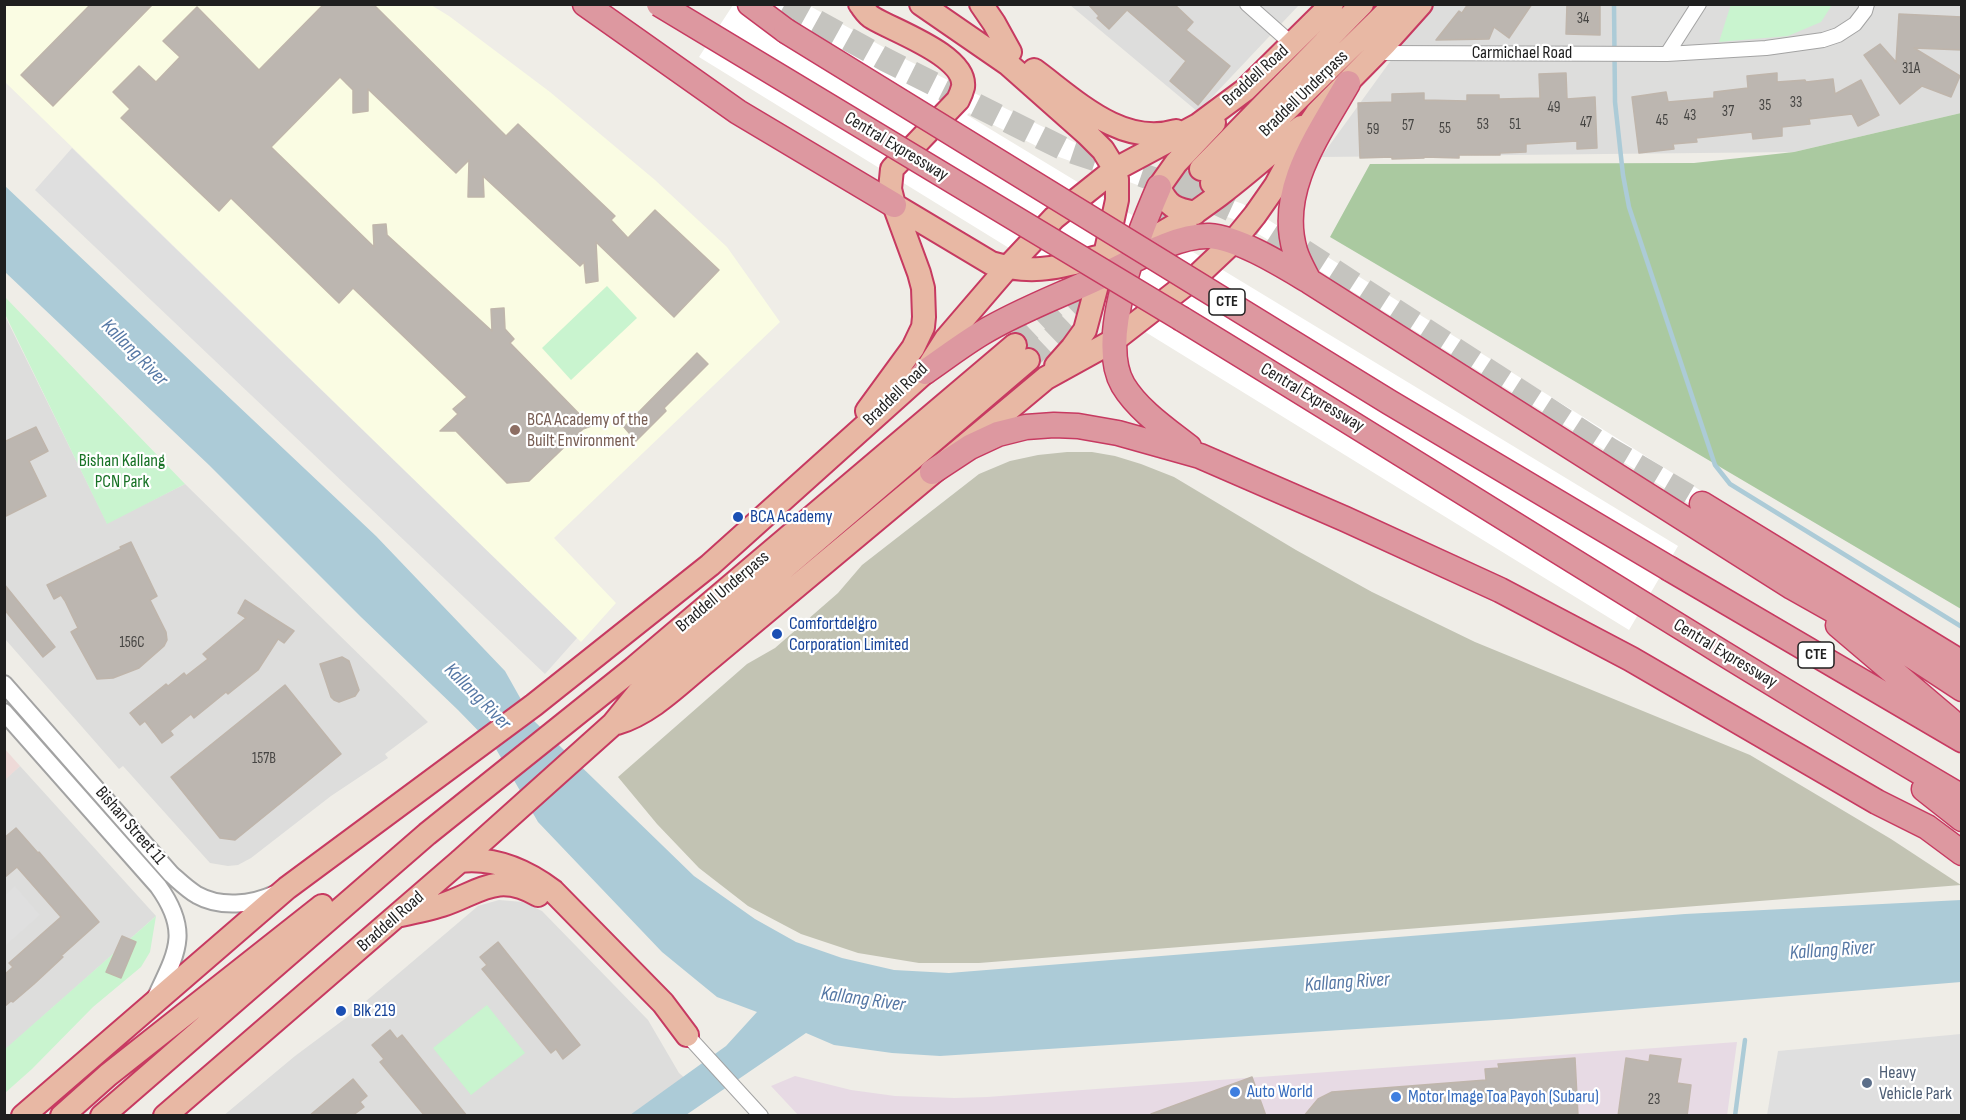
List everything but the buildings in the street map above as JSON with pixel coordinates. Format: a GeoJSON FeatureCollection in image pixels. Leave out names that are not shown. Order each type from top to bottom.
{"type":"FeatureCollection","features":[{"type":"Feature","properties":{"kind":"highway"},"geometry":{"type":"LineString","coordinates":[[585,4],[738,112],[991,263],[1007,268],[1034,270],[1102,266]]}},
{"type":"Feature","properties":{"kind":"highway","name":"Central Expressway"},"geometry":{"type":"LineString","coordinates":[[659,4],[1294,387],[1646,606],[1962,797]]}},
{"type":"Feature","properties":{"kind":"highway","name":"Central Expressway"},"geometry":{"type":"LineString","coordinates":[[750,4],[786,32],[1389,402],[1962,740]]}},
{"type":"Feature","properties":{"kind":"highway"},"geometry":{"type":"LineString","coordinates":[[844,445],[914,348],[923,327],[923,288],[915,257],[894,205],[890,189],[892,169],[958,100],[963,86],[954,65],[939,52],[870,17],[860,4]]}},
{"type":"Feature","properties":{"kind":"highway"},"geometry":{"type":"LineString","coordinates":[[613,724],[631,719],[649,708],[758,620],[1046,378],[1084,330],[1102,266],[1118,194],[1114,170],[1102,150],[1087,134],[1008,64],[921,4]]}},
{"type":"Feature","properties":{"kind":"highway"},"geometry":{"type":"LineString","coordinates":[[935,4],[1010,52],[1082,105],[1120,129],[1147,135],[1198,125]]}},
{"type":"Feature","properties":{"kind":"highway"},"geometry":{"type":"LineString","coordinates":[[981,4],[1010,52]]}},
{"type":"Feature","properties":{"kind":"highway","name":"Braddell Road"},"geometry":{"type":"LineString","coordinates":[[22,1116],[286,888],[534,705],[728,551],[925,372],[946,339],[1054,218],[1114,170],[1198,125],[1245,90],[1332,4]]}},
{"type":"Feature","properties":{"kind":"highway","name":"Braddell Underpass"},"geometry":{"type":"LineString","coordinates":[[1362,4],[1206,176],[1395,4]]}},
{"type":"Feature","properties":{"kind":"highway"},"geometry":{"type":"LineString","coordinates":[[1134,254],[1229,189],[1317,113],[1377,53],[1421,4]]}},
{"type":"Feature","properties":{"kind":"highway"},"geometry":{"type":"LineString","coordinates":[[1309,281],[1293,244],[1290,226],[1291,201],[1313,144],[1348,83]]}},
{"type":"Feature","properties":{"kind":"highway"},"geometry":{"type":"LineString","coordinates":[[1200,456],[1148,414],[1123,384],[1114,359],[1116,314],[1145,220],[1159,187],[1176,163],[1245,90]]}},
{"type":"Feature","properties":{"kind":"highway"},"geometry":{"type":"LineString","coordinates":[[1046,378],[1113,341],[1177,293],[1233,242],[1271,193],[1317,113]]}},
{"type":"Feature","properties":{"kind":"highway"},"geometry":{"type":"LineString","coordinates":[[1159,187],[1165,200],[1176,209],[1196,213]]}},
{"type":"Feature","properties":{"kind":"highway"},"geometry":{"type":"LineString","coordinates":[[925,372],[982,333],[1054,297],[1102,266],[1134,254],[1196,237],[1209,236],[1233,242],[1278,262],[1309,281],[1792,587],[1894,645],[1962,689]]}},
{"type":"Feature","properties":{"kind":"highway","name":"Braddell Underpass"},"geometry":{"type":"LineString","coordinates":[[427,834],[1021,352],[639,692],[613,724]]}},
{"type":"Feature","properties":{"kind":"highway"},"geometry":{"type":"LineString","coordinates":[[932,472],[970,447],[998,434],[1026,427],[1054,425],[1078,426],[1118,433],[1200,456],[1500,590],[1630,659],[1877,802],[1901,824],[1960,863]]}},
{"type":"Feature","properties":{"kind":"highway"},"geometry":{"type":"LineString","coordinates":[[1702,504],[1962,663]]}},
{"type":"Feature","properties":{"kind":"highway"},"geometry":{"type":"LineString","coordinates":[[1792,587],[1962,729]]}},
{"type":"Feature","properties":{"kind":"highway","name":"Braddell Road"},"geometry":{"type":"LineString","coordinates":[[165,1116],[397,917],[613,724]]}},
{"type":"Feature","properties":{"kind":"highway"},"geometry":{"type":"LineString","coordinates":[[1854,733],[1962,819]]}},
{"type":"Feature","properties":{"kind":"highway"},"geometry":{"type":"LineString","coordinates":[[66,1112],[108,1075],[336,894],[427,834]]}},
{"type":"Feature","properties":{"kind":"highway"},"geometry":{"type":"LineString","coordinates":[[102,1116],[427,834]]}},
{"type":"Feature","properties":{"kind":"highway"},"geometry":{"type":"LineString","coordinates":[[460,861],[484,860],[501,863],[533,877],[560,897],[663,1003],[692,1041]]}},
{"type":"Feature","properties":{"kind":"highway"},"geometry":{"type":"LineString","coordinates":[[397,917],[443,904],[472,891],[497,884],[516,885],[550,902],[596,935]]}},
{"type":"Feature","properties":{"kind":"street"},"geometry":{"type":"LineString","coordinates":[[1247,4],[1292,44]]}},
{"type":"Feature","properties":{"kind":"street"},"geometry":{"type":"LineString","coordinates":[[1667,54],[1699,4]]}},
{"type":"Feature","properties":{"kind":"street","name":"Carmichael Road"},"geometry":{"type":"LineString","coordinates":[[1377,53],[1667,54],[1766,48],[1823,40],[1838,35],[1855,24],[1865,11],[1867,4]]}},
{"type":"Feature","properties":{"kind":"street","name":"Bishan Street 11"},"geometry":{"type":"LineString","coordinates":[[4,684],[171,874],[187,888],[210,900],[240,903],[270,896],[286,888]]}},
{"type":"Feature","properties":{"kind":"street","name":"Bishan Street 11"},"geometry":{"type":"LineString","coordinates":[[4,712],[169,901],[177,918],[177,943],[173,959],[153,1002]]}},
{"type":"Feature","properties":{"kind":"street"},"geometry":{"type":"LineString","coordinates":[[692,1041],[761,1116]]}},
{"type":"Feature","properties":{"kind":"shaded area","name":"BCA Academy of the Built Environment"},"geometry":{"type":"Polygon","coordinates":[[[4,5],[431,5],[550,92],[655,180],[727,247],[780,322],[554,538],[616,603],[581,642],[5,82],[4,5]]]}},
{"type":"Feature","properties":{"kind":"shaded area"},"geometry":{"type":"Polygon","coordinates":[[[1070,5],[1299,5],[1198,112],[1070,5]]]}},
{"type":"Feature","properties":{"kind":"shaded area"},"geometry":{"type":"Polygon","coordinates":[[[1431,5],[1961,5],[1961,113],[1794,152],[1321,157],[1431,5]]]}},
{"type":"Feature","properties":{"kind":"shaded area"},"geometry":{"type":"Polygon","coordinates":[[[72,148],[577,638],[545,674],[35,190],[72,148]]]}},
{"type":"Feature","properties":{"kind":"shaded area"},"geometry":{"type":"Polygon","coordinates":[[[4,314],[107,523],[185,484],[428,722],[385,754],[388,758],[331,796],[251,858],[238,865],[210,863],[123,766],[119,769],[5,639],[4,314]]]}},
{"type":"Feature","properties":{"kind":"shaded area"},"geometry":{"type":"Polygon","coordinates":[[[1067,452],[1092,452],[1115,456],[1174,477],[1296,550],[1372,592],[1475,642],[1750,755],[1891,839],[1961,885],[979,963],[919,963],[858,953],[801,934],[748,906],[699,868],[657,824],[618,777],[747,664],[775,648],[838,593],[862,565],[979,474],[1010,461],[1067,452]]]}},
{"type":"Feature","properties":{"kind":"shaded area"},"geometry":{"type":"Polygon","coordinates":[[[4,748],[20,766],[5,780],[4,780],[4,748]]]}},
{"type":"Feature","properties":{"kind":"shaded area"},"geometry":{"type":"Polygon","coordinates":[[[20,766],[156,916],[5,1050],[4,780],[20,766]]]}},
{"type":"Feature","properties":{"kind":"shaded area"},"geometry":{"type":"Polygon","coordinates":[[[15,886],[40,915],[5,946],[5,895],[15,886]]]}},
{"type":"Feature","properties":{"kind":"shaded area"},"geometry":{"type":"Polygon","coordinates":[[[499,900],[523,902],[542,911],[648,1020],[679,1073],[686,1079],[634,1115],[223,1116],[295,1056],[346,1018],[478,906],[499,900]]]}},
{"type":"Feature","properties":{"kind":"shaded area","name":"Heavy Vehicle Park"},"geometry":{"type":"Polygon","coordinates":[[[1961,1034],[1961,1115],[1767,1115],[1778,1051],[1961,1034]]]}},
{"type":"Feature","properties":{"kind":"shaded area"},"geometry":{"type":"Polygon","coordinates":[[[1737,1042],[1727,1116],[799,1116],[771,1086],[795,1076],[851,1090],[895,1096],[987,1097],[1737,1042]]]}},
{"type":"Feature","properties":{"kind":"green space"},"geometry":{"type":"Polygon","coordinates":[[[1731,4],[1832,5],[1821,22],[1788,36],[1719,42],[1731,4]]]}},
{"type":"Feature","properties":{"kind":"green space"},"geometry":{"type":"Polygon","coordinates":[[[1961,113],[1961,609],[1330,237],[1370,164],[1694,163],[1794,152],[1961,113]]]}},
{"type":"Feature","properties":{"kind":"green space"},"geometry":{"type":"Polygon","coordinates":[[[607,286],[637,318],[571,380],[542,348],[607,286]]]}},
{"type":"Feature","properties":{"kind":"green space","name":"Bishan Kallang PCN Park"},"geometry":{"type":"Polygon","coordinates":[[[5,297],[185,484],[107,524],[5,314],[5,297]]]}},
{"type":"Feature","properties":{"kind":"green space"},"geometry":{"type":"Polygon","coordinates":[[[156,916],[150,952],[141,967],[93,1007],[5,1093],[4,1050],[156,916]]]}},
{"type":"Feature","properties":{"kind":"green space"},"geometry":{"type":"Polygon","coordinates":[[[487,1005],[525,1053],[471,1095],[433,1048],[487,1005]]]}},
{"type":"Feature","properties":{"kind":"water","name":"Kallang River"},"geometry":{"type":"Polygon","coordinates":[[[4,185],[376,536],[505,671],[532,719],[694,876],[755,919],[796,942],[842,958],[894,970],[949,973],[1685,914],[1961,900],[1961,982],[1511,1019],[940,1056],[892,1053],[834,1045],[806,1033],[686,1115],[630,1115],[726,1046],[757,1012],[717,997],[662,952],[538,822],[496,749],[209,465],[5,272],[4,185]]]}},
{"type":"Feature","properties":{"kind":"pier"},"geometry":{"type":"Polygon","coordinates":[[[733,5],[808,5],[903,58],[1082,146],[1243,204],[1706,494],[1698,509],[1309,264],[1233,219],[1059,157],[969,113],[967,115],[1678,546],[1629,630],[699,57],[733,5]]]}},
{"type":"Feature","properties":{"kind":"waterway"},"geometry":{"type":"LineString","coordinates":[[1614,4],[1615,102],[1629,207],[1715,465],[1730,484],[1962,627]]}},
{"type":"Feature","properties":{"kind":"waterway"},"geometry":{"type":"LineString","coordinates":[[1735,1116],[1745,1040]]}},
{"type":"Feature","properties":{"kind":"tunnel"},"geometry":{"type":"LineString","coordinates":[[785,4],[886,60],[1062,148],[1195,193],[1260,223],[1609,449],[1702,504]]}},
{"type":"Feature","properties":{"kind":"tunnel"},"geometry":{"type":"LineString","coordinates":[[1153,214],[1201,169]]}},
{"type":"Feature","properties":{"kind":"tunnel"},"geometry":{"type":"LineString","coordinates":[[1174,219],[1212,183]]}},
{"type":"Feature","properties":{"kind":"tunnel"},"geometry":{"type":"LineString","coordinates":[[1028,360],[1101,290]]}},
{"type":"Feature","properties":{"kind":"tunnel"},"geometry":{"type":"LineString","coordinates":[[1015,345],[1070,293]]}},
{"type":"Feature","properties":{"kind":"place","name":"BCA Academy of the Built Environment"},"geometry":{"type":"Point","coordinates":[515,430]}},
{"type":"Feature","properties":{"kind":"place","name":"BCA Academy"},"geometry":{"type":"Point","coordinates":[738,517]}},
{"type":"Feature","properties":{"kind":"place","name":"Comfortdelgro Corporation Limited"},"geometry":{"type":"Point","coordinates":[777,634]}},
{"type":"Feature","properties":{"kind":"place","name":"Blk 219"},"geometry":{"type":"Point","coordinates":[341,1011]}},
{"type":"Feature","properties":{"kind":"place","name":"Heavy Vehicle Park"},"geometry":{"type":"Point","coordinates":[1867,1083]}},
{"type":"Feature","properties":{"kind":"place","name":"Auto World"},"geometry":{"type":"Point","coordinates":[1235,1092]}},
{"type":"Feature","properties":{"kind":"place","name":"Motor Image Toa Payoh (Subaru)"},"geometry":{"type":"Point","coordinates":[1396,1097]}}]}
